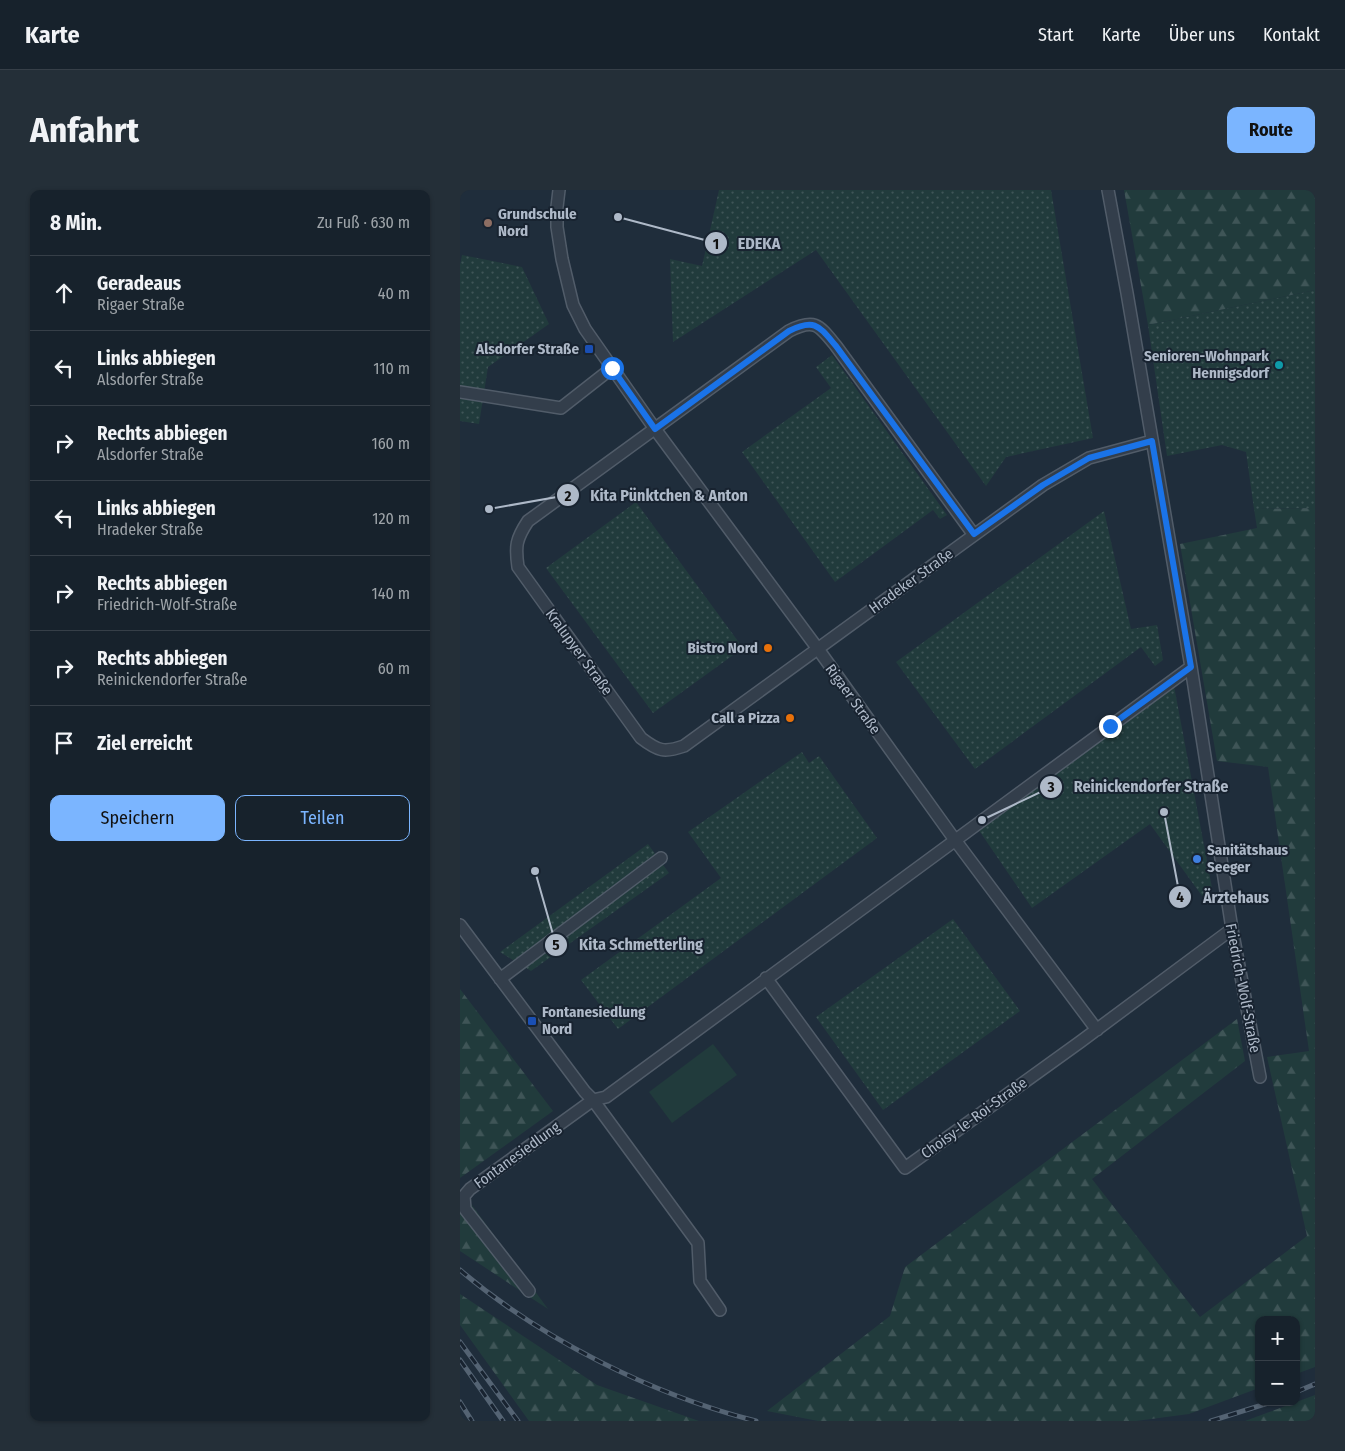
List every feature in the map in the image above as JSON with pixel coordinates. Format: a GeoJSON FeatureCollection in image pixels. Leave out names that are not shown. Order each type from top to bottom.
{"type":"FeatureCollection","features":[{"type":"Feature","properties":{"kind":"street","name":"Rigaer Straße"},"geometry":{"type":"LineString","coordinates":[[559,190],[556,207],[562,259],[573,305],[585,329],[655,429],[818,649],[955,840],[1097,1030]]}},
{"type":"Feature","properties":{"kind":"street","name":"Friedrich-Wolf-Straße"},"geometry":{"type":"LineString","coordinates":[[1108,190],[1191,667],[1232,929],[1260,1077]]}},
{"type":"Feature","properties":{"kind":"street"},"geometry":{"type":"LineString","coordinates":[[655,429],[789,331],[802,325],[814,324],[822,329],[836,346],[974,534]]}},
{"type":"Feature","properties":{"kind":"street"},"geometry":{"type":"LineString","coordinates":[[460,392],[561,408],[612,368]]}},
{"type":"Feature","properties":{"kind":"street","name":"Kralupyer Straße"},"geometry":{"type":"LineString","coordinates":[[655,429],[528,521],[519,534],[515,549],[518,567],[641,738],[653,746],[669,751],[684,746]]}},
{"type":"Feature","properties":{"kind":"street","name":"Hradeker Straße"},"geometry":{"type":"LineString","coordinates":[[684,746],[1043,485],[1089,458],[1152,441]]}},
{"type":"Feature","properties":{"kind":"street"},"geometry":{"type":"LineString","coordinates":[[593,1100],[606,1097],[1191,667]]}},
{"type":"Feature","properties":{"kind":"street"},"geometry":{"type":"LineString","coordinates":[[500,978],[661,858]]}},
{"type":"Feature","properties":{"kind":"street"},"geometry":{"type":"LineString","coordinates":[[460,925],[585,1092],[593,1100],[698,1243],[700,1281],[720,1310]]}},
{"type":"Feature","properties":{"kind":"street","name":"Choisy-le-Roi-Straße"},"geometry":{"type":"LineString","coordinates":[[766,978],[905,1168],[1097,1030],[1232,929]]}},
{"type":"Feature","properties":{"kind":"street","name":"Fontanesiedlung"},"geometry":{"type":"LineString","coordinates":[[529,1291],[465,1209],[464,1196],[470,1189],[593,1100]]}},
{"type":"Feature","properties":{"kind":"green space"},"geometry":{"type":"Polygon","coordinates":[[[719,190],[1051,190],[1093,438],[1006,457],[986,486],[816,250],[673,342],[670,259],[702,266],[719,190]]]}},
{"type":"Feature","properties":{"kind":"green space"},"geometry":{"type":"Polygon","coordinates":[[[1124,190],[1315,190],[1315,290],[1148,325],[1124,190]]]}},
{"type":"Feature","properties":{"kind":"green space"},"geometry":{"type":"Polygon","coordinates":[[[462,255],[522,267],[549,324],[488,367],[479,424],[460,421],[460,265],[462,255]]]}},
{"type":"Feature","properties":{"kind":"green space"},"geometry":{"type":"Polygon","coordinates":[[[1315,290],[1315,508],[1254,509],[1246,452],[1222,445],[1167,456],[1148,325],[1315,290]]]}},
{"type":"Feature","properties":{"kind":"green space"},"geometry":{"type":"Polygon","coordinates":[[[832,355],[947,515],[940,519],[933,510],[835,582],[742,452],[831,388],[816,367],[832,355]]]}},
{"type":"Feature","properties":{"kind":"green space"},"geometry":{"type":"Polygon","coordinates":[[[636,502],[743,648],[653,713],[546,568],[636,502]]]}},
{"type":"Feature","properties":{"kind":"green space"},"geometry":{"type":"Polygon","coordinates":[[[1315,508],[1315,1367],[1300,1373],[1300,1316],[1255,1316],[1255,1389],[1189,1414],[1136,1421],[818,1421],[767,1411],[890,1316],[905,1267],[1237,1019],[1245,1061],[1092,1179],[1200,1317],[1307,1236],[1267,1057],[1309,1051],[1268,767],[1217,761],[1180,544],[1257,528],[1254,509],[1315,508]]]}},
{"type":"Feature","properties":{"kind":"green space"},"geometry":{"type":"Polygon","coordinates":[[[1104,511],[1131,629],[1157,625],[1163,660],[1155,666],[1141,647],[975,769],[896,662],[1104,511]]]}},
{"type":"Feature","properties":{"kind":"green space"},"geometry":{"type":"Polygon","coordinates":[[[1174,686],[1212,888],[1202,896],[1150,824],[1032,908],[978,829],[1174,686]]]}},
{"type":"Feature","properties":{"kind":"green space"},"geometry":{"type":"Polygon","coordinates":[[[802,752],[809,763],[819,756],[877,838],[618,1029],[581,980],[721,878],[688,832],[802,752]]]}},
{"type":"Feature","properties":{"kind":"green space"},"geometry":{"type":"Polygon","coordinates":[[[648,844],[669,873],[531,971],[500,952],[648,844]]]}},
{"type":"Feature","properties":{"kind":"green space"},"geometry":{"type":"Polygon","coordinates":[[[953,919],[1020,1011],[883,1110],[816,1017],[953,919]]]}},
{"type":"Feature","properties":{"kind":"green space"},"geometry":{"type":"Polygon","coordinates":[[[460,989],[553,1111],[460,1178],[460,989]]]}},
{"type":"Feature","properties":{"kind":"green space"},"geometry":{"type":"Polygon","coordinates":[[[713,1044],[737,1075],[672,1123],[649,1092],[713,1044]]]}},
{"type":"Feature","properties":{"kind":"green space"},"geometry":{"type":"Polygon","coordinates":[[[460,1190],[469,1201],[548,1309],[460,1251],[460,1190]]]}},
{"type":"Feature","properties":{"kind":"green space"},"geometry":{"type":"Polygon","coordinates":[[[460,1294],[597,1385],[699,1421],[529,1421],[460,1325],[460,1294]]]}},
{"type":"Feature","properties":{"kind":"green space"},"geometry":{"type":"Polygon","coordinates":[[[1315,1395],[1315,1421],[1245,1421],[1285,1406],[1300,1406],[1300,1401],[1315,1395]]]}},
{"type":"Feature","properties":{"kind":"railway"},"geometry":{"type":"LineString","coordinates":[[460,1270],[526,1319],[600,1362],[678,1396],[756,1421]]}},
{"type":"Feature","properties":{"kind":"railway"},"geometry":{"type":"LineString","coordinates":[[460,1342],[518,1421]]}},
{"type":"Feature","properties":{"kind":"railway"},"geometry":{"type":"LineString","coordinates":[[460,1360],[503,1421]]}},
{"type":"Feature","properties":{"kind":"railway"},"geometry":{"type":"LineString","coordinates":[[1300,1390],[1315,1384]]}},
{"type":"Feature","properties":{"kind":"railway"},"geometry":{"type":"LineString","coordinates":[[460,1402],[472,1421]]}},
{"type":"Feature","properties":{"kind":"railway"},"geometry":{"type":"LineString","coordinates":[[1211,1421],[1259,1406]]}},
{"type":"Feature","properties":{"kind":"place","name":"EDEKA"},"geometry":{"type":"Point","coordinates":[618,217]}},
{"type":"Feature","properties":{"kind":"place","name":"Grundschule Nord"},"geometry":{"type":"Point","coordinates":[488,223]}},
{"type":"Feature","properties":{"kind":"place","name":"Alsdorfer Straße"},"geometry":{"type":"Point","coordinates":[589,349]}},
{"type":"Feature","properties":{"kind":"place","name":"Senioren-Wohnpark Hennigsdorf"},"geometry":{"type":"Point","coordinates":[1279,365]}},
{"type":"Feature","properties":{"kind":"place","name":"Kita Pünktchen & Anton"},"geometry":{"type":"Point","coordinates":[489,509]}},
{"type":"Feature","properties":{"kind":"place","name":"Bistro Nord"},"geometry":{"type":"Point","coordinates":[768,648]}},
{"type":"Feature","properties":{"kind":"place","name":"Call a Pizza"},"geometry":{"type":"Point","coordinates":[790,718]}},
{"type":"Feature","properties":{"kind":"place","name":"Ärztehaus"},"geometry":{"type":"Point","coordinates":[1164,812]}},
{"type":"Feature","properties":{"kind":"place","name":"Reinickendorfer Straße"},"geometry":{"type":"Point","coordinates":[982,820]}},
{"type":"Feature","properties":{"kind":"place","name":"Sanitätshaus Seeger"},"geometry":{"type":"Point","coordinates":[1197,859]}},
{"type":"Feature","properties":{"kind":"place","name":"Kita Schmetterling"},"geometry":{"type":"Point","coordinates":[535,871]}},
{"type":"Feature","properties":{"kind":"place","name":"Fontanesiedlung Nord"},"geometry":{"type":"Point","coordinates":[532,1021]}},
{"type":"Feature","properties":{"kind":"route"},"geometry":{"type":"LineString","coordinates":[[612,368],[655,429],[789,331],[802,325],[814,324],[822,329],[836,346],[974,534],[1043,485],[1089,458],[1152,441],[1191,667],[1110,726]]}}]}
